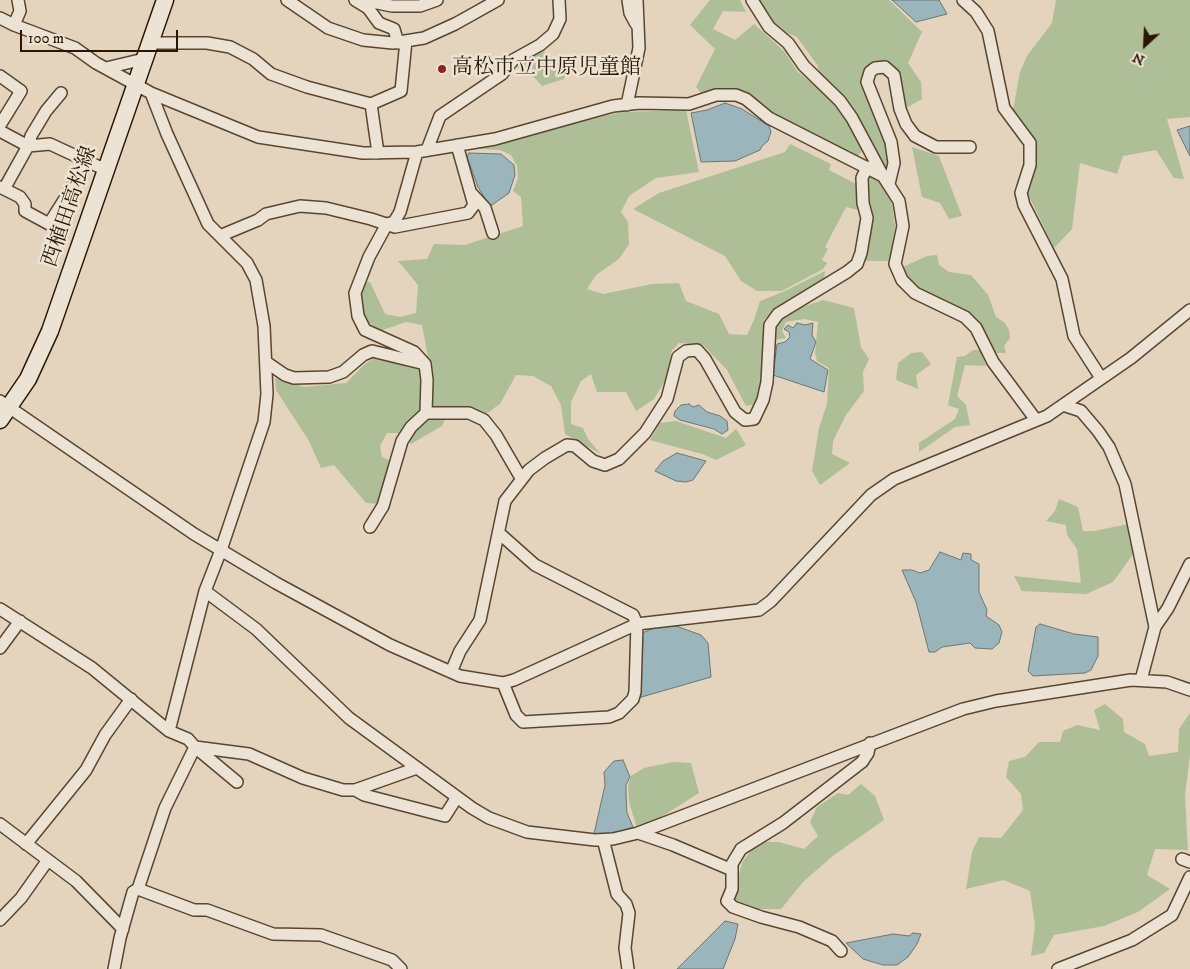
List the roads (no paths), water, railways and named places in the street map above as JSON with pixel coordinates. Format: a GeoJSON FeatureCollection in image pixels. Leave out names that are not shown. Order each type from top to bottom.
{"type":"FeatureCollection","features":[{"type":"Feature","properties":{"kind":"main road","name":"西植田高松線"},"geometry":{"type":"LineString","coordinates":[[0,420],[5,404],[28,379],[50,331],[165,0]]}},
{"type":"Feature","properties":{"kind":"street"},"geometry":{"type":"LineString","coordinates":[[14,26],[20,11],[18,0]]}},
{"type":"Feature","properties":{"kind":"street"},"geometry":{"type":"LineString","coordinates":[[287,0],[328,28],[363,40],[402,42],[424,38],[456,24],[498,0]]}},
{"type":"Feature","properties":{"kind":"street"},"geometry":{"type":"LineString","coordinates":[[106,68],[147,51],[207,44],[230,47],[253,59],[271,74],[306,87],[371,104],[401,91],[402,42],[394,29],[379,23],[368,8],[355,0]]}},
{"type":"Feature","properties":{"kind":"street"},"geometry":{"type":"LineString","coordinates":[[363,0],[392,6],[420,6],[436,0]]}},
{"type":"Feature","properties":{"kind":"street"},"geometry":{"type":"LineString","coordinates":[[426,413],[427,380],[424,364],[414,352],[365,330],[358,316],[355,293],[358,281],[387,224],[394,222],[400,212],[422,151],[440,116],[502,74],[513,60],[540,45],[553,34],[560,19],[559,0]]}},
{"type":"Feature","properties":{"kind":"street"},"geometry":{"type":"LineString","coordinates":[[628,0],[630,12],[638,28]]}},
{"type":"Feature","properties":{"kind":"street"},"geometry":{"type":"LineString","coordinates":[[627,105],[639,48],[637,0]]}},
{"type":"Feature","properties":{"kind":"street"},"geometry":{"type":"LineString","coordinates":[[752,0],[769,27],[788,43],[804,66],[840,101],[852,118],[899,201],[902,226],[895,264],[902,280],[915,293],[965,317],[976,328],[993,362],[1036,420]]}},
{"type":"Feature","properties":{"kind":"street"},"geometry":{"type":"LineString","coordinates":[[963,0],[976,12],[988,31],[1004,108],[1030,142],[1030,165],[1021,193],[1024,206],[1062,279],[1074,336],[1101,378]]}},
{"type":"Feature","properties":{"kind":"street"},"geometry":{"type":"LineString","coordinates":[[0,18],[14,26],[75,48],[151,93],[258,137],[363,154],[422,151],[494,139],[569,117],[627,105],[689,104],[716,96],[736,95],[746,99],[769,118],[867,167],[886,180]]}},
{"type":"Feature","properties":{"kind":"street"},"geometry":{"type":"LineString","coordinates":[[886,180],[894,163],[891,142],[867,82],[870,72],[874,68],[885,67],[894,75],[900,109],[906,124],[915,136],[936,147],[970,147]]}},
{"type":"Feature","properties":{"kind":"street"},"geometry":{"type":"LineString","coordinates":[[0,76],[21,91],[0,125]]}},
{"type":"Feature","properties":{"kind":"street"},"geometry":{"type":"LineString","coordinates":[[61,93],[46,110],[31,136],[28,146],[2,188],[20,197],[25,204],[25,211],[49,224],[88,162]]}},
{"type":"Feature","properties":{"kind":"street"},"geometry":{"type":"LineString","coordinates":[[151,93],[208,224],[222,235],[247,263],[256,280],[266,362],[267,394],[264,422],[221,550],[205,591],[168,730]]}},
{"type":"Feature","properties":{"kind":"street"},"geometry":{"type":"LineString","coordinates":[[371,104],[378,153]]}},
{"type":"Feature","properties":{"kind":"street"},"geometry":{"type":"LineString","coordinates":[[0,131],[28,146],[50,144],[106,170]]}},
{"type":"Feature","properties":{"kind":"street"},"geometry":{"type":"LineString","coordinates":[[222,235],[258,220],[266,214],[300,206],[326,208],[395,227],[468,213],[474,205],[457,145]]}},
{"type":"Feature","properties":{"kind":"street"},"geometry":{"type":"LineString","coordinates":[[450,672],[460,651],[480,620],[505,501],[521,478],[545,458],[567,445],[575,446],[593,462],[605,465],[619,459],[645,433],[667,399],[678,357],[686,350],[697,350],[705,359],[735,412],[745,420],[754,419],[763,400],[767,382],[770,325],[778,314],[847,272],[856,264],[861,254],[867,218],[863,203],[862,178],[867,167]]}},
{"type":"Feature","properties":{"kind":"street"},"geometry":{"type":"LineString","coordinates":[[472,194],[484,208],[493,233]]}},
{"type":"Feature","properties":{"kind":"street"},"geometry":{"type":"LineString","coordinates":[[5,404],[194,534],[276,583],[390,644],[450,672],[477,681],[503,683],[514,680],[637,624],[759,610],[771,601],[855,509],[878,489],[894,479],[1036,420],[1063,405],[1131,358],[1190,310]]}},
{"type":"Feature","properties":{"kind":"street"},"geometry":{"type":"LineString","coordinates":[[266,362],[294,378],[329,377],[343,372],[363,355],[372,351],[424,364]]}},
{"type":"Feature","properties":{"kind":"street"},"geometry":{"type":"LineString","coordinates":[[1063,405],[1081,411],[1098,431],[1109,447],[1125,484],[1155,627]]}},
{"type":"Feature","properties":{"kind":"street"},"geometry":{"type":"LineString","coordinates":[[370,527],[383,506],[402,442],[411,427],[426,413],[469,413],[484,420],[496,435],[521,478]]}},
{"type":"Feature","properties":{"kind":"street"},"geometry":{"type":"LineString","coordinates":[[499,533],[536,565],[628,613],[637,624],[635,692],[630,703],[619,713],[609,717],[523,722],[516,714],[503,683]]}},
{"type":"Feature","properties":{"kind":"street"},"geometry":{"type":"LineString","coordinates":[[1141,680],[1155,627],[1168,608],[1190,564]]}},
{"type":"Feature","properties":{"kind":"street"},"geometry":{"type":"LineString","coordinates":[[205,591],[256,630],[349,718],[457,797],[489,818],[527,832],[595,840],[613,839],[638,833],[963,709],[996,701],[1131,680],[1167,682],[1190,690]]}},
{"type":"Feature","properties":{"kind":"street"},"geometry":{"type":"LineString","coordinates":[[0,609],[92,668],[168,730],[188,739],[194,748],[236,782]]}},
{"type":"Feature","properties":{"kind":"street"},"geometry":{"type":"LineString","coordinates":[[0,648],[20,621]]}},
{"type":"Feature","properties":{"kind":"street"},"geometry":{"type":"LineString","coordinates":[[26,844],[86,770],[105,735],[131,700]]}},
{"type":"Feature","properties":{"kind":"street"},"geometry":{"type":"LineString","coordinates":[[841,951],[832,941],[799,927],[760,917],[733,906],[727,901],[732,889],[732,864],[741,849],[753,839],[783,823],[862,762],[868,753],[870,743]]}},
{"type":"Feature","properties":{"kind":"street"},"geometry":{"type":"LineString","coordinates":[[194,748],[249,754],[318,784],[343,790],[355,790],[417,768]]}},
{"type":"Feature","properties":{"kind":"street"},"geometry":{"type":"LineString","coordinates":[[114,969],[133,892],[138,889],[165,808],[194,748]]}},
{"type":"Feature","properties":{"kind":"street"},"geometry":{"type":"LineString","coordinates":[[355,790],[364,795],[445,816],[457,797]]}},
{"type":"Feature","properties":{"kind":"street"},"geometry":{"type":"LineString","coordinates":[[0,824],[76,881],[123,929]]}},
{"type":"Feature","properties":{"kind":"street"},"geometry":{"type":"LineString","coordinates":[[638,833],[673,844],[732,870]]}},
{"type":"Feature","properties":{"kind":"street"},"geometry":{"type":"LineString","coordinates":[[604,843],[617,894],[626,904],[629,913],[625,948],[628,969]]}},
{"type":"Feature","properties":{"kind":"street"},"geometry":{"type":"LineString","coordinates":[[0,920],[21,898],[48,860]]}},
{"type":"Feature","properties":{"kind":"street"},"geometry":{"type":"LineString","coordinates":[[1058,969],[1132,940],[1172,915],[1190,877]]}},
{"type":"Feature","properties":{"kind":"street"},"geometry":{"type":"LineString","coordinates":[[138,889],[194,910],[207,910],[274,934],[321,935],[392,960],[401,969]]}},
{"type":"Feature","properties":{"kind":"water"},"geometry":{"type":"Polygon","coordinates":[[[892,0],[939,0],[947,14],[916,22],[892,0]]]}},
{"type":"Feature","properties":{"kind":"water"},"geometry":{"type":"Polygon","coordinates":[[[725,103],[742,109],[769,126],[771,132],[768,141],[760,150],[735,161],[701,162],[691,113],[707,110],[725,103]]]}},
{"type":"Feature","properties":{"kind":"water"},"geometry":{"type":"Polygon","coordinates":[[[1190,126],[1190,156],[1177,130],[1190,126]]]}},
{"type":"Feature","properties":{"kind":"water"},"geometry":{"type":"Polygon","coordinates":[[[469,153],[501,154],[514,165],[515,175],[509,193],[492,205],[489,205],[478,187],[467,157],[469,153]]]}},
{"type":"Feature","properties":{"kind":"water"},"geometry":{"type":"Polygon","coordinates":[[[797,323],[805,325],[813,323],[812,335],[816,342],[810,359],[828,370],[824,392],[773,375],[777,344],[785,342],[790,337],[789,332],[784,329],[788,325],[793,328],[797,323]]]}},
{"type":"Feature","properties":{"kind":"water"},"geometry":{"type":"Polygon","coordinates":[[[689,404],[693,407],[699,405],[707,412],[720,416],[727,421],[728,430],[722,434],[714,429],[680,420],[674,416],[675,411],[681,405],[689,404]]]}},
{"type":"Feature","properties":{"kind":"water"},"geometry":{"type":"Polygon","coordinates":[[[677,453],[706,461],[693,480],[686,482],[676,481],[655,471],[663,461],[677,453]]]}},
{"type":"Feature","properties":{"kind":"water"},"geometry":{"type":"Polygon","coordinates":[[[940,552],[961,560],[963,553],[971,554],[971,560],[979,564],[979,592],[987,610],[986,616],[999,625],[1002,632],[999,643],[992,649],[975,648],[970,643],[942,647],[935,652],[929,652],[916,602],[902,570],[912,570],[920,573],[929,570],[940,552]]]}},
{"type":"Feature","properties":{"kind":"water"},"geometry":{"type":"Polygon","coordinates":[[[1040,624],[1074,634],[1098,637],[1098,656],[1091,670],[1085,673],[1033,676],[1028,671],[1036,627],[1040,624]]]}},
{"type":"Feature","properties":{"kind":"water"},"geometry":{"type":"Polygon","coordinates":[[[676,626],[701,635],[708,643],[711,677],[638,698],[640,634],[656,627],[676,626]]]}},
{"type":"Feature","properties":{"kind":"water"},"geometry":{"type":"Polygon","coordinates":[[[623,760],[630,777],[626,785],[627,813],[633,827],[614,834],[596,836],[594,834],[605,785],[604,772],[614,761],[623,760]]]}},
{"type":"Feature","properties":{"kind":"water"},"geometry":{"type":"Polygon","coordinates":[[[725,921],[738,924],[735,939],[723,969],[677,969],[725,921]]]}},
{"type":"Feature","properties":{"kind":"water"},"geometry":{"type":"Polygon","coordinates":[[[913,933],[921,934],[917,944],[908,957],[897,965],[883,965],[863,959],[846,943],[893,934],[909,936],[913,933]]]}},
{"type":"Feature","properties":{"kind":"place","name":"高松市立中原児童館"},"geometry":{"type":"Point","coordinates":[442,69]}}]}
